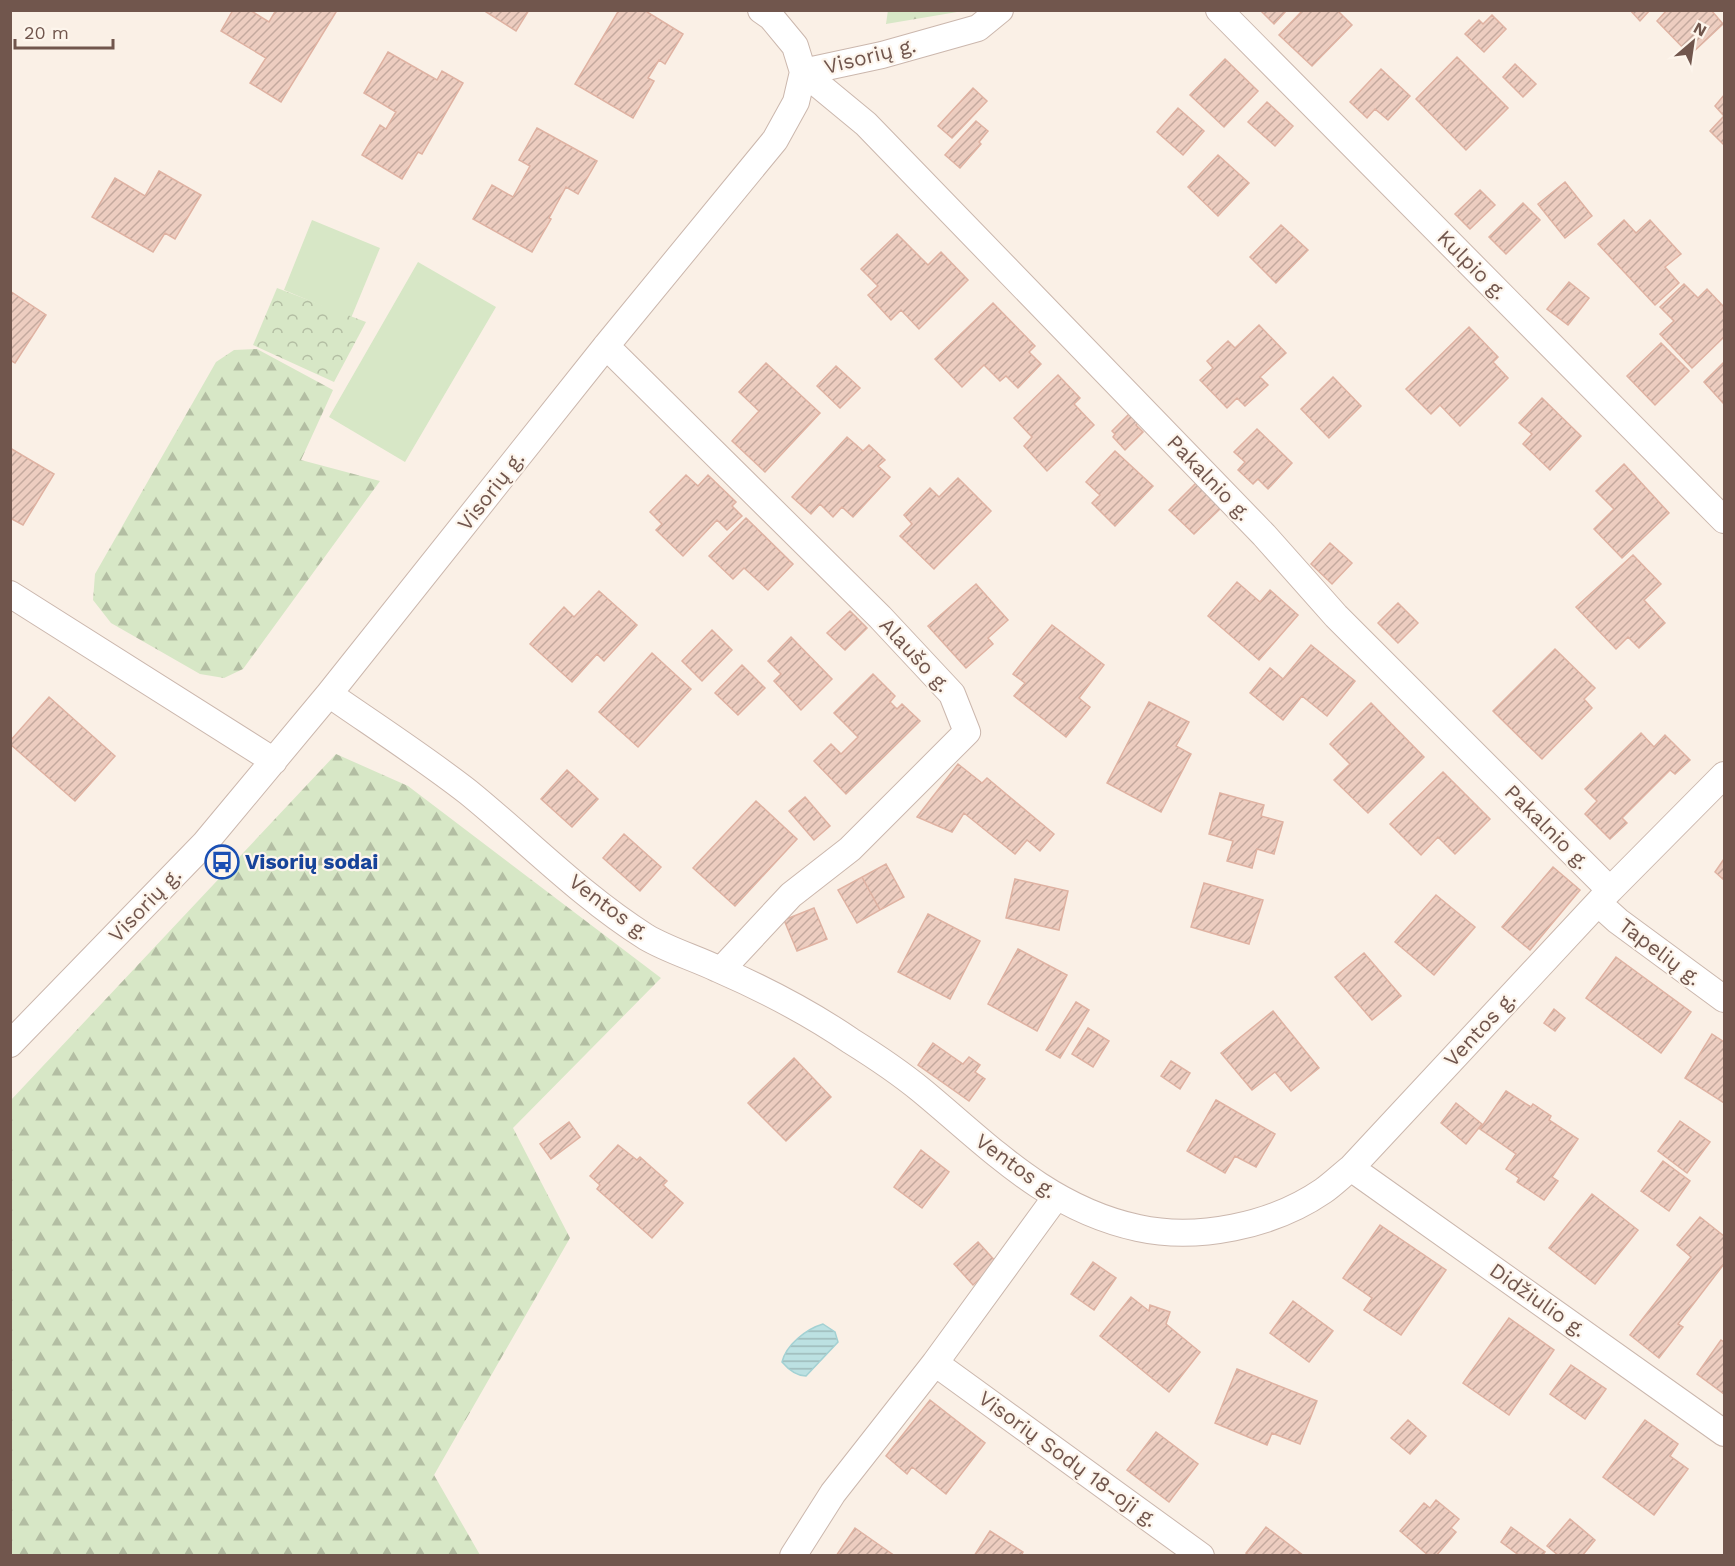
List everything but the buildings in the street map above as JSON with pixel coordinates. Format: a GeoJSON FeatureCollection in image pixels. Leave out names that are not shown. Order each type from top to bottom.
{"type":"FeatureCollection","features":[{"type":"Feature","properties":{"kind":"street"},"geometry":{"type":"LineString","coordinates":[[760,10],[771,18],[795,46],[803,72]]}},
{"type":"Feature","properties":{"kind":"street","name":"Visorių g."},"geometry":{"type":"LineString","coordinates":[[10,1044],[205,843],[329,694],[606,346],[775,140],[796,102],[803,72],[882,55],[978,28],[1000,10]]}},
{"type":"Feature","properties":{"kind":"street","name":"Kulpio g."},"geometry":{"type":"LineString","coordinates":[[1219,10],[1725,520]]}},
{"type":"Feature","properties":{"kind":"street","name":"Pakalnio g."},"geometry":{"type":"LineString","coordinates":[[803,72],[866,124],[1264,535],[1336,616],[1604,896]]}},
{"type":"Feature","properties":{"kind":"street","name":"Alaušo g."},"geometry":{"type":"LineString","coordinates":[[606,346],[880,617],[952,694],[967,732],[850,849],[791,895],[721,970]]}},
{"type":"Feature","properties":{"kind":"street"},"geometry":{"type":"LineString","coordinates":[[10,594],[274,760]]}},
{"type":"Feature","properties":{"kind":"street","name":"Ventos g."},"geometry":{"type":"LineString","coordinates":[[329,694],[466,791],[613,915],[650,939],[721,970],[792,1005],[850,1040],[919,1088],[987,1148],[1056,1197],[1123,1224],[1164,1233],[1194,1234],[1238,1227],[1285,1211],[1323,1191],[1351,1168],[1604,896],[1725,775]]}},
{"type":"Feature","properties":{"kind":"street","name":"Tapelių g."},"geometry":{"type":"LineString","coordinates":[[1604,896],[1618,921],[1725,999]]}},
{"type":"Feature","properties":{"kind":"street","name":"Didžiulio g."},"geometry":{"type":"LineString","coordinates":[[1351,1168],[1725,1433]]}},
{"type":"Feature","properties":{"kind":"street"},"geometry":{"type":"LineString","coordinates":[[793,1556],[834,1492],[935,1363],[1056,1197]]}},
{"type":"Feature","properties":{"kind":"street","name":"Visorių Sodų 18-oji g."},"geometry":{"type":"LineString","coordinates":[[935,1363],[1201,1556]]}},
{"type":"Feature","properties":{"kind":"green space"},"geometry":{"type":"Polygon","coordinates":[[[888,10],[963,10],[963,11],[886,24],[888,10]]]}},
{"type":"Feature","properties":{"kind":"green space"},"geometry":{"type":"Polygon","coordinates":[[[312,220],[380,248],[351,318],[284,290],[312,220]]]}},
{"type":"Feature","properties":{"kind":"green space"},"geometry":{"type":"Polygon","coordinates":[[[418,262],[496,307],[405,462],[329,417],[418,262]]]}},
{"type":"Feature","properties":{"kind":"green space"},"geometry":{"type":"Polygon","coordinates":[[[277,288],[366,322],[334,382],[253,345],[277,288]]]}},
{"type":"Feature","properties":{"kind":"green space"},"geometry":{"type":"Polygon","coordinates":[[[257,349],[333,390],[301,460],[380,481],[243,669],[224,678],[200,674],[111,623],[93,600],[95,574],[216,362],[234,350],[257,349]]]}},
{"type":"Feature","properties":{"kind":"green space"},"geometry":{"type":"Polygon","coordinates":[[[336,754],[408,786],[661,978],[513,1128],[570,1238],[434,1475],[480,1555],[11,1555],[11,1100],[336,754]]]}},
{"type":"Feature","properties":{"kind":"water"},"geometry":{"type":"Polygon","coordinates":[[[823,1324],[835,1332],[838,1342],[806,1376],[792,1372],[782,1362],[784,1356],[792,1344],[804,1334],[823,1324]]]}},
{"type":"Feature","properties":{"kind":"place","name":"Visorių sodai"},"geometry":{"type":"Point","coordinates":[222,862]}}]}
